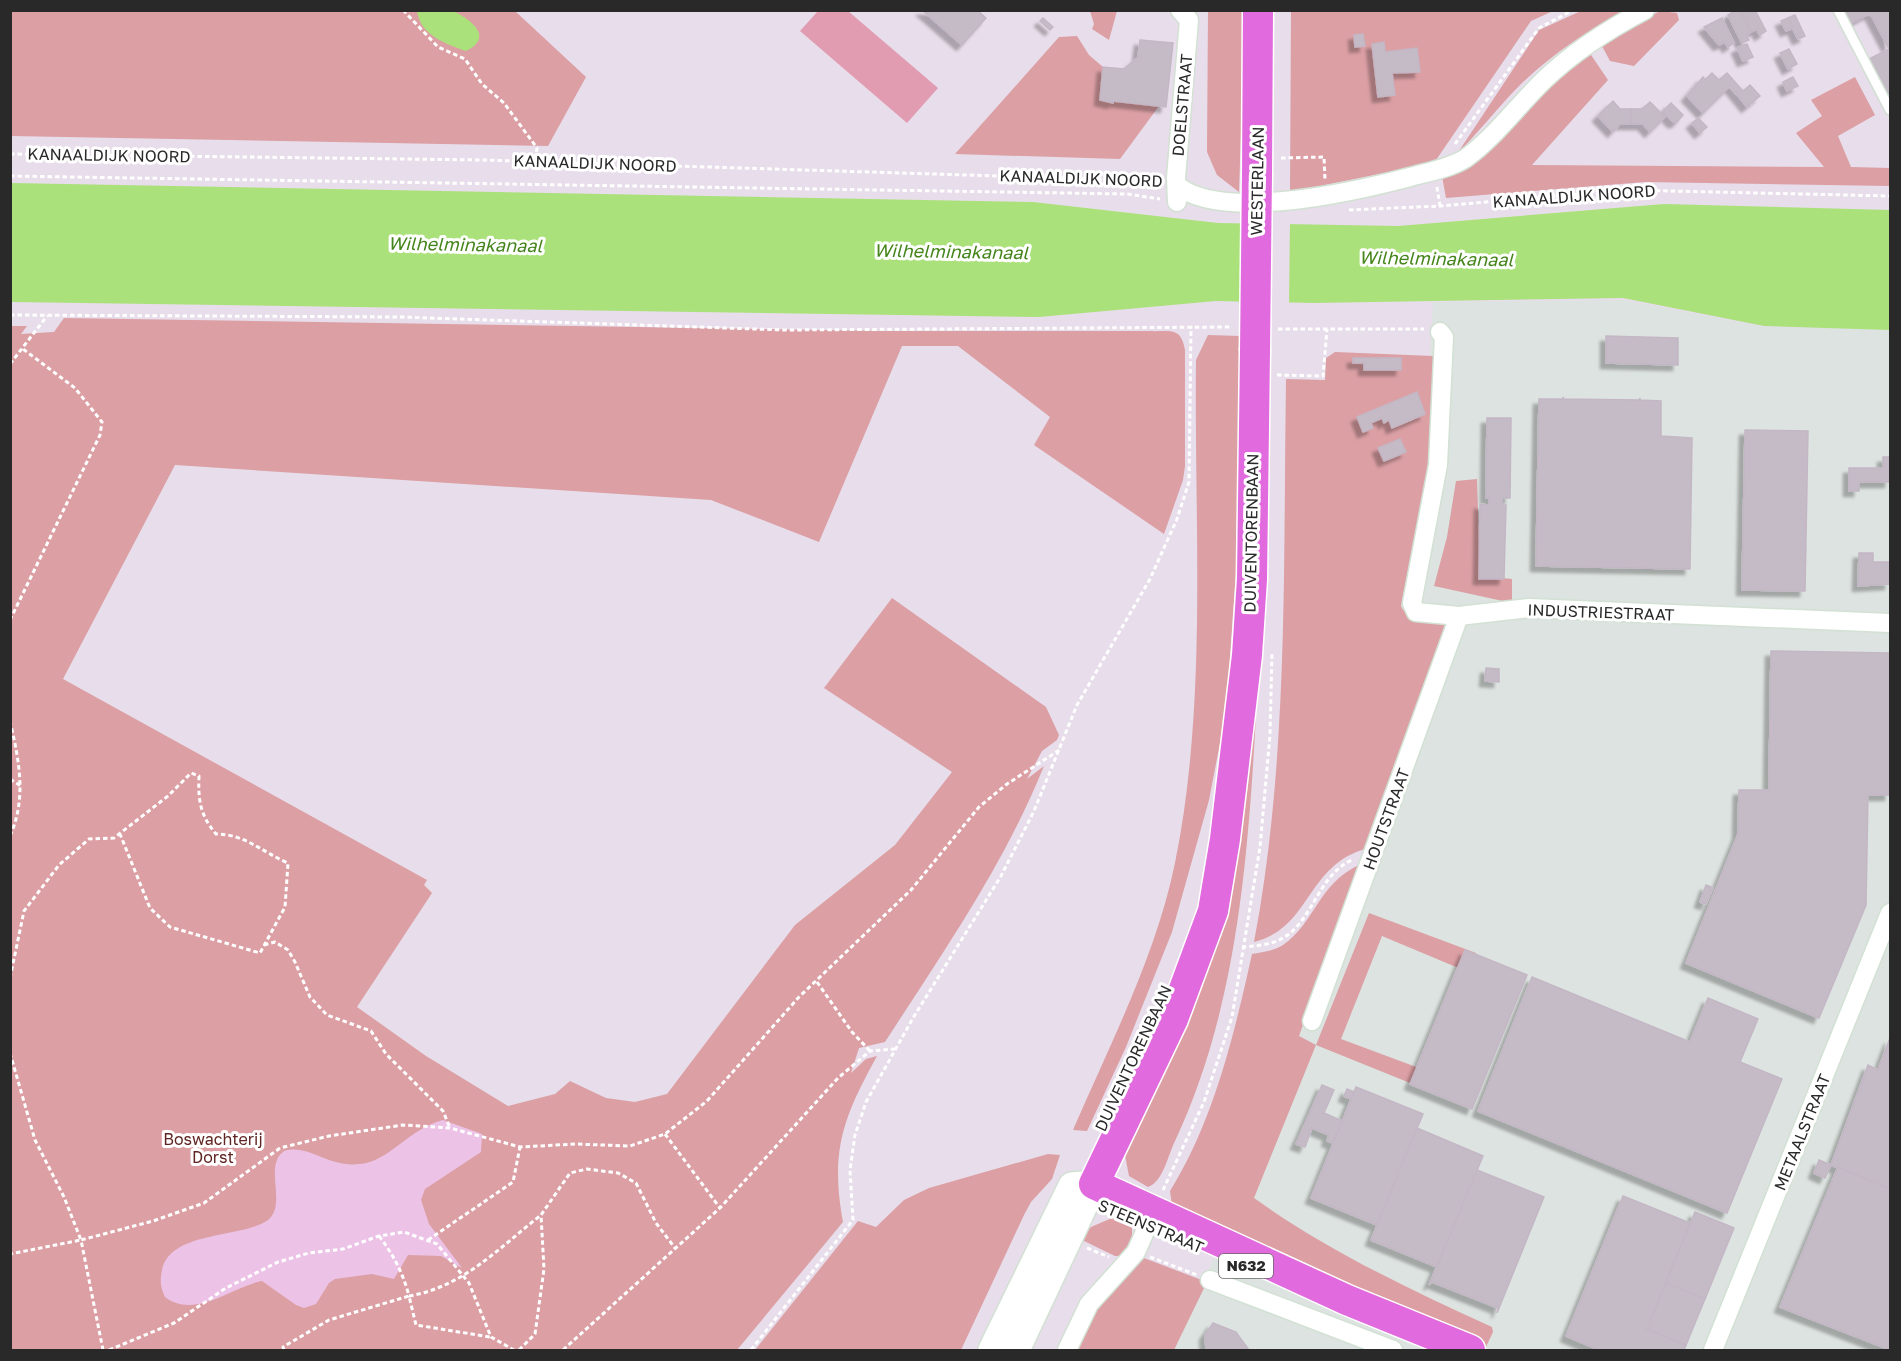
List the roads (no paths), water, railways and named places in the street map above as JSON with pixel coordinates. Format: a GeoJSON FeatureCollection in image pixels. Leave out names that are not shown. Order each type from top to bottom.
{"type":"FeatureCollection","features":[{"type":"Feature","properties":{"kind":"main road","name":"WESTERLAAN"},"geometry":{"type":"LineString","coordinates":[[1255,351],[1269,166],[1258,10]]}},
{"type":"Feature","properties":{"kind":"main road","name":"DUIVENTORENBAAN"},"geometry":{"type":"LineString","coordinates":[[1016,1350],[1158,1013],[1186,939],[1208,851],[1231,728],[1238,715],[1247,655],[1252,579],[1255,351]]}},
{"type":"Feature","properties":{"kind":"main road","name":"DUIVENTORENBAAN"},"geometry":{"type":"LineString","coordinates":[[992,1350],[1084,1190]]}},
{"type":"Feature","properties":{"kind":"main road","name":"STEENSTRAAT"},"geometry":{"type":"LineString","coordinates":[[1084,1190],[1146,1229],[1347,1300],[1470,1350]]}},
{"type":"Feature","properties":{"kind":"street","name":"DOELSTRAAT"},"geometry":{"type":"LineString","coordinates":[[1180,10],[1189,20],[1176,178],[1178,194],[1186,192],[1230,202],[1300,201],[1360,190],[1438,169],[1464,159],[1577,52],[1645,10]]}},
{"type":"Feature","properties":{"kind":"street","name":"INDUSTRIESTRAAT"},"geometry":{"type":"LineString","coordinates":[[1440,332],[1444,337],[1438,465],[1412,603],[1416,612],[1460,616],[1529,608],[1890,623]]}},
{"type":"Feature","properties":{"kind":"street","name":"HOUTSTRAAT"},"geometry":{"type":"LineString","coordinates":[[1312,1021],[1460,616]]}},
{"type":"Feature","properties":{"kind":"street","name":"METAALSTRAAT"},"geometry":{"type":"LineString","coordinates":[[1713,1350],[1890,913]]}},
{"type":"Feature","properties":{"kind":"street"},"geometry":{"type":"LineString","coordinates":[[1067,1350],[1089,1304],[1127,1265],[1146,1229]]}},
{"type":"Feature","properties":{"kind":"street"},"geometry":{"type":"LineString","coordinates":[[1210,1280],[1393,1350]]}},
{"type":"Feature","properties":{"kind":"lane"},"geometry":{"type":"LineString","coordinates":[[1838,10],[1890,110]]}},
{"type":"Feature","properties":{"kind":"water"},"geometry":{"type":"Polygon","coordinates":[[[451,10],[473,24],[479,35],[478,41],[466,51],[442,42],[423,26],[417,11],[451,10]]]}},
{"type":"Feature","properties":{"kind":"water","name":"Wilhelminakanaal"},"geometry":{"type":"Polygon","coordinates":[[[11,183],[1033,202],[1218,223],[1398,226],[1664,204],[1890,210],[1890,330],[1764,326],[1623,298],[1313,303],[1216,301],[1039,317],[11,302],[11,183]]]}},
{"type":"Feature","properties":{"kind":"park label","name":"Boswachterij Dorst"},"geometry":{"type":"Point","coordinates":[213,1148]}}]}
